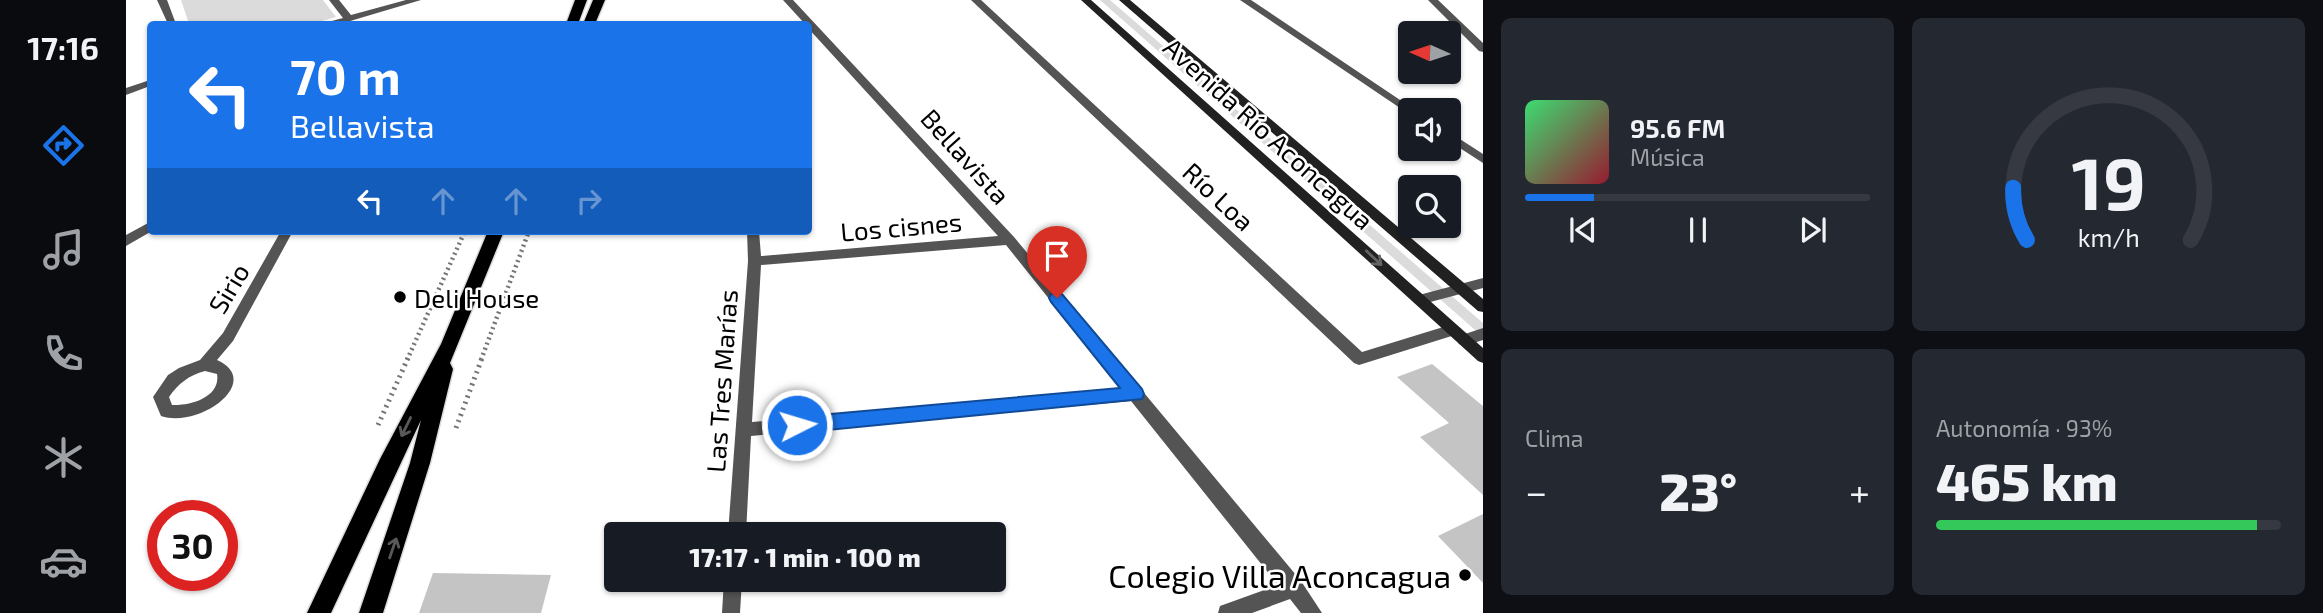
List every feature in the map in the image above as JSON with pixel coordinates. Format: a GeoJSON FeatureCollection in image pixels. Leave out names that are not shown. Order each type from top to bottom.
{"type":"FeatureCollection","features":[{"type":"Feature","properties":{"kind":"main road"},"geometry":{"type":"LineString","coordinates":[[573,21],[581,0]]}},
{"type":"Feature","properties":{"kind":"main road"},"geometry":{"type":"LineString","coordinates":[[590,21],[599,0]]}},
{"type":"Feature","properties":{"kind":"main road"},"geometry":{"type":"LineString","coordinates":[[319,613],[387,466],[450,345],[493,235]]}},
{"type":"Feature","properties":{"kind":"main road"},"geometry":{"type":"LineString","coordinates":[[371,613],[420,463],[450,345]]}},
{"type":"Feature","properties":{"kind":"street"},"geometry":{"type":"LineString","coordinates":[[162,0],[171,21]]}},
{"type":"Feature","properties":{"kind":"street"},"geometry":{"type":"LineString","coordinates":[[334,0],[349,19]]}},
{"type":"Feature","properties":{"kind":"street"},"geometry":{"type":"LineString","coordinates":[[342,21],[416,0]]}},
{"type":"Feature","properties":{"kind":"street","name":"Bellavista"},"geometry":{"type":"LineString","coordinates":[[788,0],[807,21]]}},
{"type":"Feature","properties":{"kind":"street","name":"Río Loa"},"geometry":{"type":"LineString","coordinates":[[976,0],[1359,359],[1458,335]]}},
{"type":"Feature","properties":{"kind":"street","name":"Avenida Río Aconcagua"},"geometry":{"type":"LineString","coordinates":[[1086,0],[1483,357]]}},
{"type":"Feature","properties":{"kind":"street","name":"Avenida Río Aconcagua"},"geometry":{"type":"LineString","coordinates":[[1124,0],[1483,307]]}},
{"type":"Feature","properties":{"kind":"street"},"geometry":{"type":"LineString","coordinates":[[1245,0],[1398,102]]}},
{"type":"Feature","properties":{"kind":"street"},"geometry":{"type":"LineString","coordinates":[[1433,0],[1483,49]]}},
{"type":"Feature","properties":{"kind":"street","name":"Bellavista"},"geometry":{"type":"LineString","coordinates":[[812,26],[1009,240],[1312,613]]}},
{"type":"Feature","properties":{"kind":"street"},"geometry":{"type":"LineString","coordinates":[[126,92],[147,84]]}},
{"type":"Feature","properties":{"kind":"street"},"geometry":{"type":"LineString","coordinates":[[1461,144],[1483,159]]}},
{"type":"Feature","properties":{"kind":"street"},"geometry":{"type":"LineString","coordinates":[[126,241],[147,228]]}},
{"type":"Feature","properties":{"kind":"street","name":"Sirio"},"geometry":{"type":"LineString","coordinates":[[205,365],[228,337],[285,235]]}},
{"type":"Feature","properties":{"kind":"street","name":"Las Tres Marías"},"geometry":{"type":"LineString","coordinates":[[738,522],[755,261],[753,235]]}},
{"type":"Feature","properties":{"kind":"street","name":"Los cisnes"},"geometry":{"type":"LineString","coordinates":[[755,261],[1009,240]]}},
{"type":"Feature","properties":{"kind":"street"},"geometry":{"type":"LineString","coordinates":[[1419,299],[1483,283]]}},
{"type":"Feature","properties":{"kind":"street"},"geometry":{"type":"LineString","coordinates":[[1458,335],[1483,334]]}},
{"type":"Feature","properties":{"kind":"street"},"geometry":{"type":"LineString","coordinates":[[745,430],[1135,394]]}},
{"type":"Feature","properties":{"kind":"street"},"geometry":{"type":"LineString","coordinates":[[1227,613],[1294,588]]}},
{"type":"Feature","properties":{"kind":"street"},"geometry":{"type":"LineString","coordinates":[[731,613],[732,592]]}},
{"type":"Feature","properties":{"kind":"path"},"geometry":{"type":"LineString","coordinates":[[454,435],[528,235]]}},
{"type":"Feature","properties":{"kind":"shaded area"},"geometry":{"type":"Polygon","coordinates":[[[181,0],[323,0],[336,17],[322,21],[188,21],[181,0]]]}},
{"type":"Feature","properties":{"kind":"shaded area"},"geometry":{"type":"Polygon","coordinates":[[[1100,0],[1110,0],[1483,323],[1483,337],[1100,0]]]}},
{"type":"Feature","properties":{"kind":"building"},"geometry":{"type":"Polygon","coordinates":[[[1432,364],[1483,406],[1483,495],[1420,437],[1449,423],[1397,377],[1432,364]]]}},
{"type":"Feature","properties":{"kind":"building"},"geometry":{"type":"Polygon","coordinates":[[[1483,514],[1483,583],[1438,536],[1483,514]]]}},
{"type":"Feature","properties":{"kind":"building"},"geometry":{"type":"Polygon","coordinates":[[[433,573],[551,575],[541,613],[419,613],[433,573]]]}},
{"type":"Feature","properties":{"kind":"place","name":"Deli House"},"geometry":{"type":"Point","coordinates":[400,297]}},
{"type":"Feature","properties":{"kind":"place","name":"Colegio Villa Aconcagua"},"geometry":{"type":"Point","coordinates":[1465,575]}},
{"type":"Feature","properties":{"kind":"route"},"geometry":{"type":"LineString","coordinates":[[797,425],[1135,394],[1057,298]]}}]}
